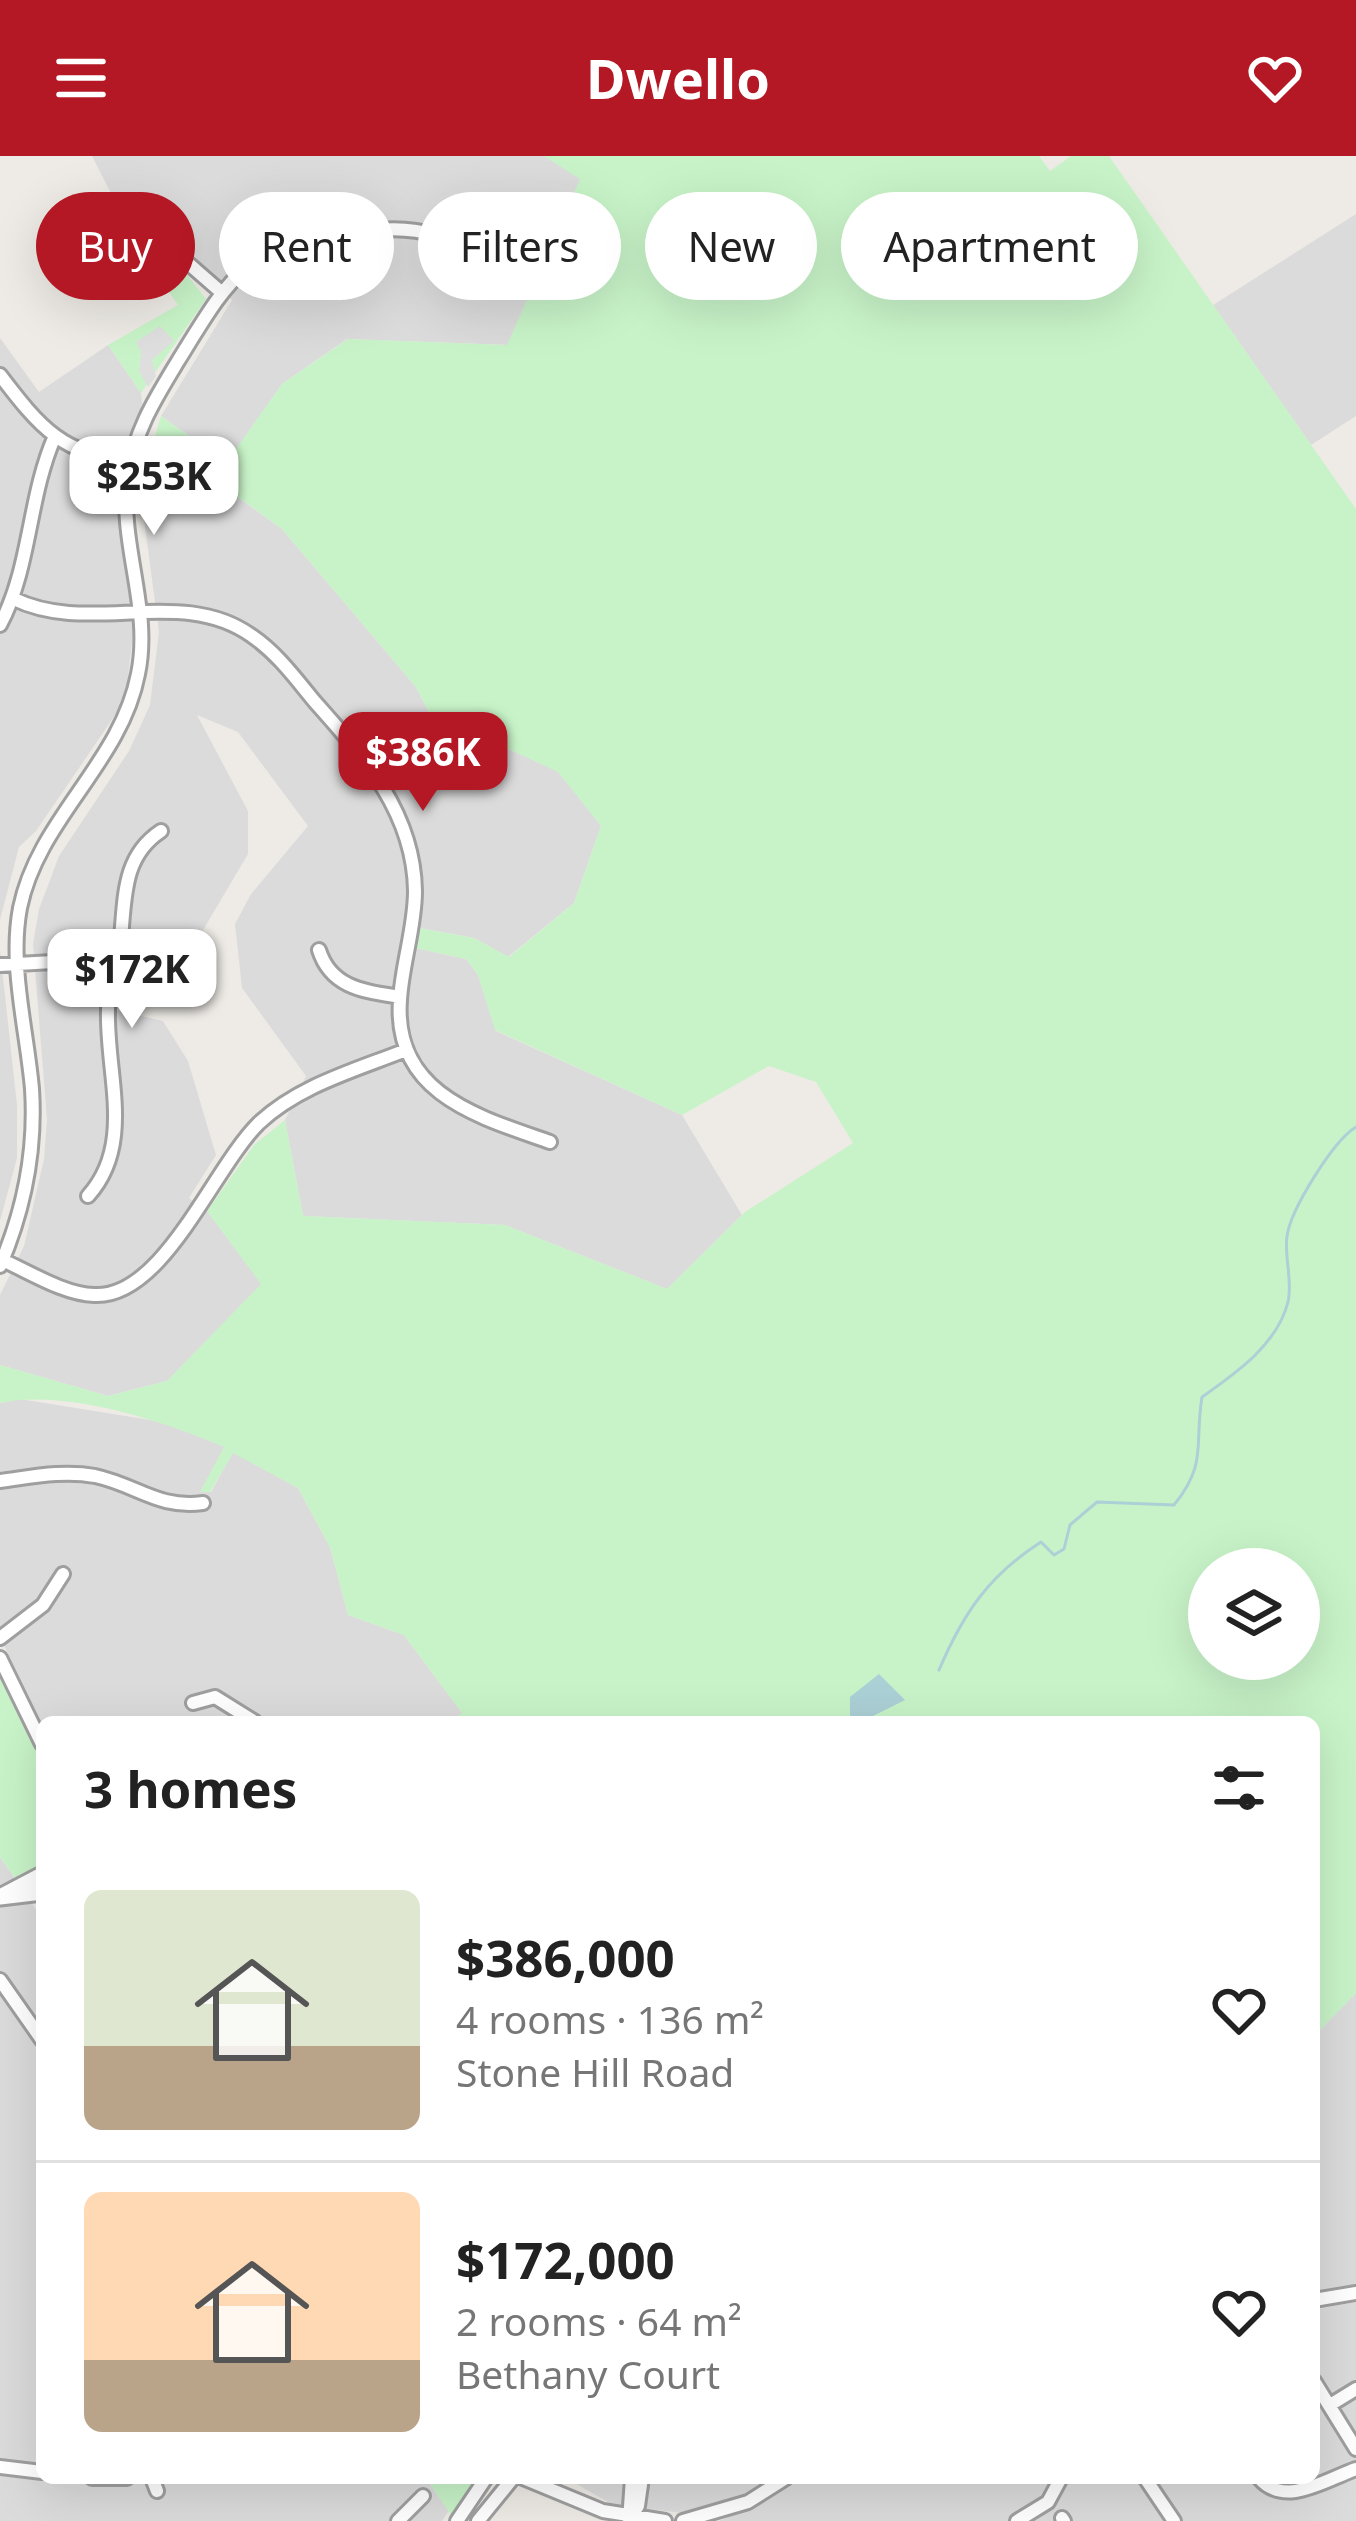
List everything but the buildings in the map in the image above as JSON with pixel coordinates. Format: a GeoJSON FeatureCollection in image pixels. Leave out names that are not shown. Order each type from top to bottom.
{"type":"FeatureCollection","features":[{"type":"Feature","properties":{"kind":"street"},"geometry":{"type":"LineString","coordinates":[[195,269],[219,290]]}},
{"type":"Feature","properties":{"kind":"street"},"geometry":{"type":"LineString","coordinates":[[219,295],[148,404],[132,458],[128,515],[141,613],[135,691],[110,748],[35,863],[20,909],[18,964],[33,1118],[27,1183],[1,1262],[79,1293],[126,1291],[150,1274],[232,1154],[274,1110],[323,1083],[406,1050]]}},
{"type":"Feature","properties":{"kind":"street"},"geometry":{"type":"LineString","coordinates":[[0,375],[56,436],[88,457],[132,458]]}},
{"type":"Feature","properties":{"kind":"street"},"geometry":{"type":"LineString","coordinates":[[0,625],[14,598],[38,477],[56,436]]}},
{"type":"Feature","properties":{"kind":"street"},"geometry":{"type":"LineString","coordinates":[[14,598],[49,614],[195,613],[252,635],[380,780],[404,832],[413,874],[400,997],[406,1050],[431,1089],[449,1103],[550,1142]]}},
{"type":"Feature","properties":{"kind":"street"},"geometry":{"type":"LineString","coordinates":[[88,1196],[104,1178],[115,1150],[108,1026],[130,867],[142,843],[160,831]]}},
{"type":"Feature","properties":{"kind":"street"},"geometry":{"type":"LineString","coordinates":[[319,950],[326,971],[336,979],[400,997]]}},
{"type":"Feature","properties":{"kind":"street"},"geometry":{"type":"LineString","coordinates":[[0,964],[70,961],[113,969]]}},
{"type":"Feature","properties":{"kind":"street"},"geometry":{"type":"LineString","coordinates":[[0,1480],[71,1473],[113,1481],[173,1507],[203,1503]]}},
{"type":"Feature","properties":{"kind":"street"},"geometry":{"type":"LineString","coordinates":[[0,1638],[43,1605],[62,1574]]}},
{"type":"Feature","properties":{"kind":"street"},"geometry":{"type":"LineString","coordinates":[[0,1658],[36,1732]]}},
{"type":"Feature","properties":{"kind":"street"},"geometry":{"type":"LineString","coordinates":[[193,1703],[215,1697],[245,1716]]}},
{"type":"Feature","properties":{"kind":"street"},"geometry":{"type":"LineString","coordinates":[[36,1878],[0,1897],[36,1893]]}},
{"type":"Feature","properties":{"kind":"street"},"geometry":{"type":"LineString","coordinates":[[0,1980],[36,2031]]}},
{"type":"Feature","properties":{"kind":"street"},"geometry":{"type":"LineString","coordinates":[[1320,2299],[1356,2293]]}},
{"type":"Feature","properties":{"kind":"street"},"geometry":{"type":"LineString","coordinates":[[1320,2389],[1356,2449]]}},
{"type":"Feature","properties":{"kind":"street"},"geometry":{"type":"LineString","coordinates":[[1330,2405],[1356,2389]]}},
{"type":"Feature","properties":{"kind":"street"},"geometry":{"type":"LineString","coordinates":[[0,2467],[36,2467]]}},
{"type":"Feature","properties":{"kind":"street"},"geometry":{"type":"LineString","coordinates":[[1320,2482],[1356,2469]]}},
{"type":"Feature","properties":{"kind":"street"},"geometry":{"type":"LineString","coordinates":[[457,2521],[482,2484]]}},
{"type":"Feature","properties":{"kind":"street"},"geometry":{"type":"LineString","coordinates":[[478,2521],[508,2484]]}},
{"type":"Feature","properties":{"kind":"street"},"geometry":{"type":"LineString","coordinates":[[556,2484],[629,2519],[665,2521]]}},
{"type":"Feature","properties":{"kind":"street"},"geometry":{"type":"LineString","coordinates":[[629,2519],[632,2484]]}},
{"type":"Feature","properties":{"kind":"street"},"geometry":{"type":"LineString","coordinates":[[629,2519],[638,2506],[642,2484]]}},
{"type":"Feature","properties":{"kind":"street"},"geometry":{"type":"LineString","coordinates":[[683,2521],[748,2502],[776,2484]]}},
{"type":"Feature","properties":{"kind":"street"},"geometry":{"type":"LineString","coordinates":[[1017,2521],[1048,2501],[1058,2484]]}},
{"type":"Feature","properties":{"kind":"street"},"geometry":{"type":"LineString","coordinates":[[1149,2484],[1174,2521]]}},
{"type":"Feature","properties":{"kind":"street"},"geometry":{"type":"LineString","coordinates":[[1265,2484],[1271,2491],[1286,2494],[1314,2484]]}},
{"type":"Feature","properties":{"kind":"street"},"geometry":{"type":"LineString","coordinates":[[398,2521],[423,2496]]}},
{"type":"Feature","properties":{"kind":"shaded area"},"geometry":{"type":"Polygon","coordinates":[[[92,156],[544,156],[581,178],[575,192],[418,192],[418,300],[528,300],[508,345],[347,339],[282,384],[227,463],[161,416],[232,300],[394,300],[394,192],[219,192],[219,287],[195,262],[195,192],[110,192],[92,156]]]}},
{"type":"Feature","properties":{"kind":"shaded area"},"geometry":{"type":"Polygon","coordinates":[[[1356,214],[1356,416],[1311,445],[1213,305],[1356,214]]]}},
{"type":"Feature","properties":{"kind":"shaded area"},"geometry":{"type":"Polygon","coordinates":[[[160,326],[174,341],[152,360],[156,376],[148,387],[139,371],[141,351],[136,342],[160,326]]]}},
{"type":"Feature","properties":{"kind":"shaded area"},"geometry":{"type":"Polygon","coordinates":[[[0,338],[39,392],[108,345],[141,393],[142,403],[118,496],[133,632],[127,686],[120,708],[36,831],[19,847],[0,920],[0,338]]]}},
{"type":"Feature","properties":{"kind":"shaded area"},"geometry":{"type":"Polygon","coordinates":[[[214,480],[282,529],[416,687],[453,760],[501,746],[558,770],[601,826],[574,903],[508,957],[474,938],[419,928],[415,948],[466,959],[478,975],[496,1031],[682,1115],[742,1215],[667,1289],[505,1225],[303,1216],[285,1120],[306,1076],[242,988],[235,924],[251,894],[308,826],[238,732],[197,715],[248,811],[248,854],[180,969],[126,962],[115,1010],[163,1021],[188,1061],[216,1155],[189,1198],[207,1211],[262,1284],[167,1381],[108,1396],[0,1365],[0,1295],[24,1246],[44,1159],[47,1120],[33,944],[39,909],[59,856],[129,751],[150,705],[159,632],[144,519],[214,480]]]}},
{"type":"Feature","properties":{"kind":"shaded area"},"geometry":{"type":"Polygon","coordinates":[[[0,950],[17,1105],[17,1158],[0,1221],[0,950]]]}},
{"type":"Feature","properties":{"kind":"shaded area"},"geometry":{"type":"Polygon","coordinates":[[[20,1399],[169,1423],[225,1447],[201,1491],[211,1492],[233,1452],[298,1488],[330,1547],[348,1615],[404,1635],[463,1714],[38,1716],[0,1637],[0,1403],[20,1399]]]}},
{"type":"Feature","properties":{"kind":"shaded area"},"geometry":{"type":"Polygon","coordinates":[[[0,1857],[36,1909],[36,2484],[430,2484],[449,2511],[442,2521],[0,2521],[0,1857]]]}},
{"type":"Feature","properties":{"kind":"shaded area"},"geometry":{"type":"Polygon","coordinates":[[[1356,1993],[1356,2284],[1320,2293],[1320,2030],[1356,1993]]]}},
{"type":"Feature","properties":{"kind":"shaded area"},"geometry":{"type":"Polygon","coordinates":[[[1356,2302],[1356,2521],[719,2521],[767,2501],[791,2484],[1320,2484],[1320,2309],[1356,2302]]]}},
{"type":"Feature","properties":{"kind":"shaded area"},"geometry":{"type":"Polygon","coordinates":[[[576,2484],[760,2484],[683,2513],[613,2505],[576,2484]]]}},
{"type":"Feature","properties":{"kind":"green space"},"geometry":{"type":"Polygon","coordinates":[[[544,156],[1039,156],[1050,171],[1071,156],[1109,156],[1134,192],[841,192],[841,300],[1138,300],[1138,197],[1356,509],[1356,1993],[1320,2030],[1320,1716],[458,1716],[462,1713],[404,1635],[348,1615],[330,1547],[298,1488],[233,1453],[210,1492],[200,1492],[224,1447],[144,1418],[84,1404],[54,1400],[0,1403],[0,1365],[108,1396],[167,1381],[261,1284],[207,1211],[254,1145],[285,1120],[303,1216],[505,1225],[667,1289],[745,1212],[853,1143],[816,1082],[769,1066],[682,1115],[495,1030],[478,975],[466,959],[415,948],[419,928],[474,938],[509,957],[574,903],[601,826],[558,772],[502,746],[453,760],[416,687],[282,529],[215,480],[144,519],[147,483],[160,464],[153,443],[161,416],[226,463],[282,384],[348,339],[507,345],[527,300],[621,300],[621,192],[574,192],[580,179],[544,156]]]}},
{"type":"Feature","properties":{"kind":"green space"},"geometry":{"type":"Polygon","coordinates":[[[195,285],[206,299],[141,393],[108,345],[178,305],[174,300],[195,300],[195,285]]]}},
{"type":"Feature","properties":{"kind":"green space"},"geometry":{"type":"Polygon","coordinates":[[[0,1674],[36,1748],[36,1871],[15,1878],[0,1857],[0,1674]]]}},
{"type":"Feature","properties":{"kind":"green space"},"geometry":{"type":"Polygon","coordinates":[[[430,2484],[476,2484],[453,2518],[430,2484]]]}},
{"type":"Feature","properties":{"kind":"water"},"geometry":{"type":"Polygon","coordinates":[[[879,1674],[905,1700],[873,1716],[850,1716],[850,1697],[879,1674]]]}},
{"type":"Feature","properties":{"kind":"waterway"},"geometry":{"type":"LineString","coordinates":[[939,1670],[968,1614],[1006,1568],[1041,1542],[1054,1555],[1064,1549],[1070,1525],[1097,1502],[1174,1505],[1196,1465],[1202,1397],[1254,1357],[1275,1332],[1288,1302],[1290,1224],[1325,1161],[1356,1127]]}}]}
